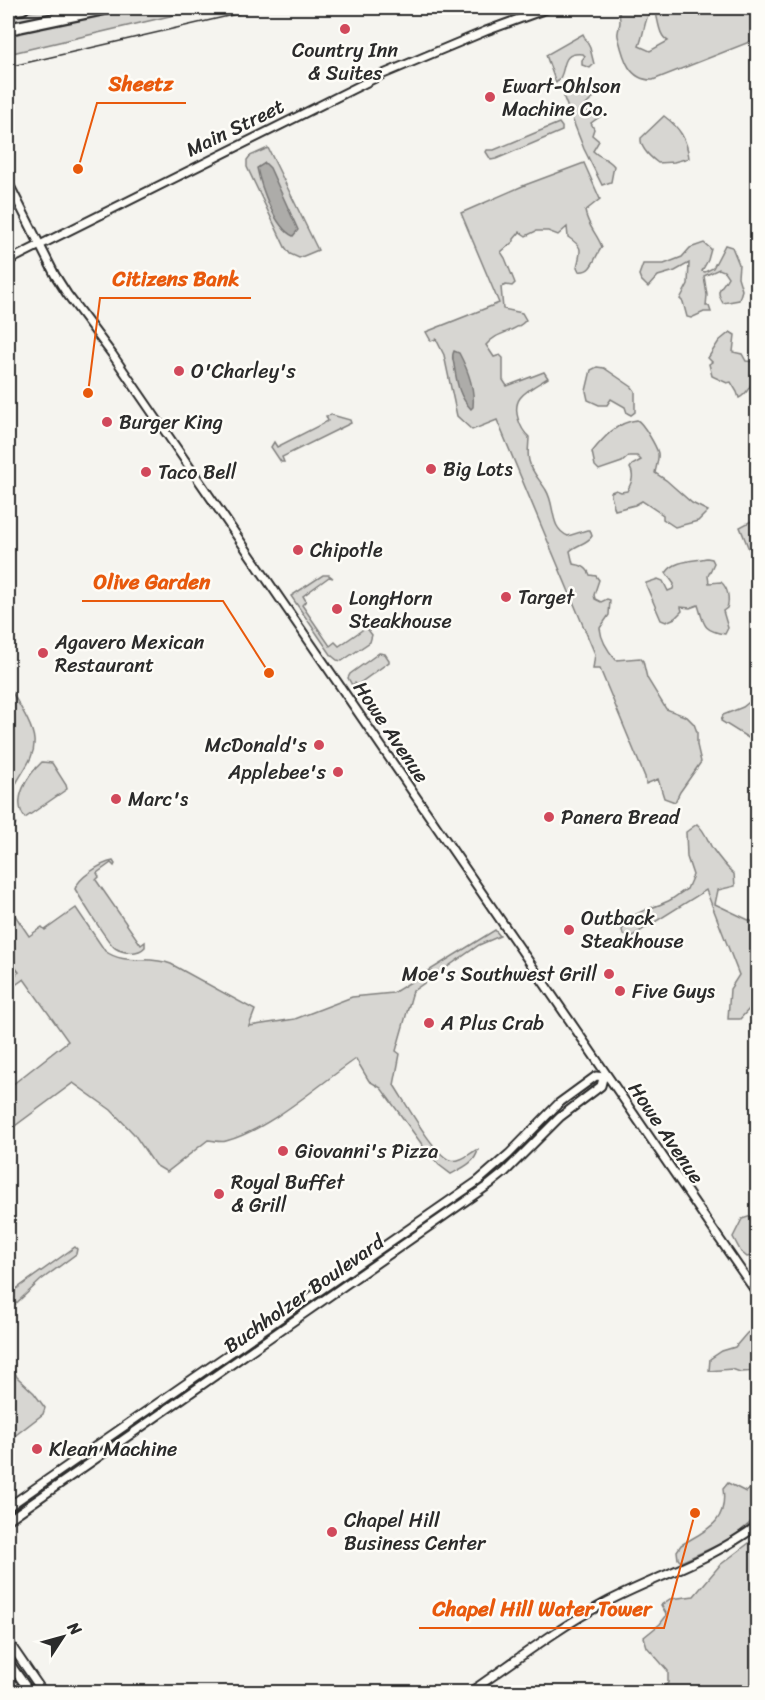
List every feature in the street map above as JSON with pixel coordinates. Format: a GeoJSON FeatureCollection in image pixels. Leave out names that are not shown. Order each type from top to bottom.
{"type":"FeatureCollection","features":[{"type":"Feature","properties":{"kind":"highway"},"geometry":{"type":"LineString","coordinates":[[8,9],[23,8]]}},
{"type":"Feature","properties":{"kind":"highway"},"geometry":{"type":"LineString","coordinates":[[8,29],[108,8]]}},
{"type":"Feature","properties":{"kind":"street","name":"Main Street"},"geometry":{"type":"LineString","coordinates":[[8,261],[38,244],[381,75],[430,53],[549,8]]}},
{"type":"Feature","properties":{"kind":"street","name":"Howe Avenue"},"geometry":{"type":"LineString","coordinates":[[8,182],[38,244],[67,294],[112,354],[605,1077],[758,1295]]}},
{"type":"Feature","properties":{"kind":"street","name":"Buchholzer Boulevard"},"geometry":{"type":"LineString","coordinates":[[8,1507],[478,1181],[559,1103],[596,1076],[605,1077],[601,1086],[560,1117],[506,1172],[490,1184],[8,1520]]}},
{"type":"Feature","properties":{"kind":"street"},"geometry":{"type":"LineString","coordinates":[[470,1692],[590,1611],[713,1554],[758,1526]]}},
{"type":"Feature","properties":{"kind":"street"},"geometry":{"type":"LineString","coordinates":[[8,1641],[43,1692]]}},
{"type":"Feature","properties":{"kind":"street"},"geometry":{"type":"LineString","coordinates":[[8,1660],[30,1692]]}},
{"type":"Feature","properties":{"kind":"shaded area"},"geometry":{"type":"Polygon","coordinates":[[[55,8],[88,8],[8,23],[8,15],[55,8]]]}},
{"type":"Feature","properties":{"kind":"shaded area"},"geometry":{"type":"Polygon","coordinates":[[[113,8],[204,8],[8,54],[8,31],[37,27],[113,8]]]}},
{"type":"Feature","properties":{"kind":"shaded area"},"geometry":{"type":"Polygon","coordinates":[[[618,8],[757,8],[757,39],[653,80],[645,79],[632,72],[625,59],[618,36],[620,22],[618,8]],[[655,10],[650,11],[646,19],[639,46],[650,51],[668,41],[661,31],[655,10]]]}},
{"type":"Feature","properties":{"kind":"shaded area"},"geometry":{"type":"Polygon","coordinates":[[[583,34],[594,64],[590,68],[582,65],[585,56],[583,54],[570,56],[566,59],[560,79],[556,83],[546,55],[583,34]]]}},
{"type":"Feature","properties":{"kind":"shaded area"},"geometry":{"type":"Polygon","coordinates":[[[580,90],[593,98],[586,105],[586,110],[591,114],[599,111],[602,115],[591,123],[594,129],[592,135],[599,141],[593,151],[614,166],[611,182],[602,185],[584,149],[564,98],[564,93],[580,90]]]}},
{"type":"Feature","properties":{"kind":"shaded area"},"geometry":{"type":"Polygon","coordinates":[[[664,116],[681,134],[689,158],[658,163],[644,149],[641,138],[664,116]]]}},
{"type":"Feature","properties":{"kind":"shaded area"},"geometry":{"type":"Polygon","coordinates":[[[559,123],[562,131],[496,159],[491,160],[486,152],[487,150],[494,150],[559,123]]]}},
{"type":"Feature","properties":{"kind":"shaded area"},"geometry":{"type":"Polygon","coordinates":[[[268,148],[318,250],[299,258],[290,254],[285,247],[247,167],[247,160],[250,156],[268,148]]]}},
{"type":"Feature","properties":{"kind":"shaded area"},"geometry":{"type":"Polygon","coordinates":[[[265,163],[270,168],[298,230],[293,236],[280,225],[265,196],[257,168],[265,163]]]}},
{"type":"Feature","properties":{"kind":"shaded area"},"geometry":{"type":"Polygon","coordinates":[[[584,163],[600,199],[585,211],[602,247],[590,267],[579,271],[577,267],[580,249],[568,237],[567,227],[558,235],[548,231],[536,231],[526,236],[520,232],[514,241],[501,252],[515,283],[512,286],[501,287],[503,309],[522,313],[526,320],[490,340],[486,345],[494,357],[500,355],[503,358],[503,380],[507,386],[544,372],[548,378],[529,389],[520,398],[517,408],[518,419],[529,437],[530,465],[549,496],[558,528],[568,536],[590,530],[592,536],[590,539],[570,551],[573,564],[583,567],[599,580],[594,595],[595,599],[601,602],[610,600],[609,615],[600,628],[605,645],[616,660],[640,658],[643,661],[647,678],[666,709],[687,717],[694,724],[701,762],[675,802],[664,798],[658,779],[646,784],[600,669],[593,669],[595,654],[497,420],[472,430],[457,416],[444,355],[436,339],[431,341],[426,332],[499,303],[461,213],[525,185],[584,163]]]}},
{"type":"Feature","properties":{"kind":"shaded area"},"geometry":{"type":"Polygon","coordinates":[[[704,243],[711,249],[702,271],[705,272],[713,268],[725,245],[732,247],[739,264],[738,277],[742,290],[739,300],[723,303],[719,291],[728,277],[724,271],[719,269],[704,276],[706,306],[709,306],[711,312],[704,312],[691,318],[687,317],[680,299],[688,284],[689,263],[675,271],[658,276],[648,287],[639,275],[643,264],[664,264],[682,257],[690,248],[704,243]]]}},
{"type":"Feature","properties":{"kind":"shaded area"},"geometry":{"type":"Polygon","coordinates":[[[730,332],[735,335],[733,352],[742,354],[746,361],[756,362],[757,359],[757,372],[747,391],[739,398],[731,382],[727,383],[712,376],[709,364],[712,362],[708,358],[719,341],[730,332]]]}},
{"type":"Feature","properties":{"kind":"shaded area"},"geometry":{"type":"Polygon","coordinates":[[[454,351],[459,353],[470,379],[473,393],[471,409],[463,399],[459,388],[452,358],[454,351]]]}},
{"type":"Feature","properties":{"kind":"shaded area"},"geometry":{"type":"Polygon","coordinates":[[[597,367],[604,368],[632,387],[635,391],[635,412],[631,415],[627,413],[625,407],[611,399],[607,405],[599,405],[588,400],[586,391],[591,370],[597,367]]]}},
{"type":"Feature","properties":{"kind":"shaded area"},"geometry":{"type":"Polygon","coordinates":[[[332,415],[350,420],[351,423],[282,457],[284,462],[281,462],[271,447],[274,442],[277,447],[328,421],[326,416],[332,415]]]}},
{"type":"Feature","properties":{"kind":"shaded area"},"geometry":{"type":"Polygon","coordinates":[[[637,420],[643,425],[658,453],[655,473],[692,503],[708,511],[698,521],[675,527],[663,519],[663,515],[642,501],[615,510],[611,492],[627,491],[632,477],[630,468],[641,460],[637,456],[629,456],[622,462],[599,470],[595,466],[592,452],[617,427],[637,420]]]}},
{"type":"Feature","properties":{"kind":"shaded area"},"geometry":{"type":"Polygon","coordinates":[[[757,518],[757,569],[740,527],[757,518]]]}},
{"type":"Feature","properties":{"kind":"shaded area"},"geometry":{"type":"Polygon","coordinates":[[[712,559],[714,563],[708,576],[709,583],[721,582],[728,594],[727,608],[723,611],[728,628],[725,634],[712,631],[705,625],[698,605],[690,608],[681,607],[682,611],[675,618],[666,622],[661,620],[646,585],[658,579],[663,581],[668,591],[673,589],[674,584],[666,573],[669,569],[684,562],[712,559]]]}},
{"type":"Feature","properties":{"kind":"shaded area"},"geometry":{"type":"Polygon","coordinates":[[[323,575],[333,578],[329,577],[303,596],[306,601],[302,605],[330,646],[335,642],[339,646],[365,628],[363,623],[372,635],[370,642],[342,661],[332,656],[291,596],[323,575]]]}},
{"type":"Feature","properties":{"kind":"shaded area"},"geometry":{"type":"Polygon","coordinates":[[[379,653],[385,654],[389,662],[357,685],[355,683],[352,685],[348,678],[350,674],[379,653]]]}},
{"type":"Feature","properties":{"kind":"shaded area"},"geometry":{"type":"Polygon","coordinates":[[[8,685],[27,719],[33,734],[34,749],[12,793],[11,807],[16,824],[8,830],[8,685]]]}},
{"type":"Feature","properties":{"kind":"shaded area"},"geometry":{"type":"Polygon","coordinates":[[[753,699],[757,700],[757,740],[750,739],[721,721],[723,715],[743,707],[753,699]]]}},
{"type":"Feature","properties":{"kind":"shaded area"},"geometry":{"type":"Polygon","coordinates":[[[42,762],[52,763],[67,789],[25,818],[20,803],[23,788],[31,774],[42,762]]]}},
{"type":"Feature","properties":{"kind":"shaded area"},"geometry":{"type":"Polygon","coordinates":[[[697,824],[717,855],[734,874],[735,886],[718,890],[715,904],[757,924],[757,1005],[751,1007],[740,1019],[728,1019],[730,989],[739,975],[706,890],[631,937],[623,935],[622,930],[636,914],[669,901],[687,889],[693,875],[687,857],[686,832],[697,824]]]}},
{"type":"Feature","properties":{"kind":"shaded area"},"geometry":{"type":"Polygon","coordinates":[[[113,861],[114,866],[111,863],[97,873],[99,877],[96,880],[141,945],[145,942],[142,950],[135,952],[115,948],[75,889],[91,872],[113,861]]]}},
{"type":"Feature","properties":{"kind":"shaded area"},"geometry":{"type":"Polygon","coordinates":[[[8,905],[29,936],[42,927],[45,930],[76,908],[105,951],[121,958],[163,961],[171,964],[255,1010],[249,1026],[295,1019],[352,997],[393,993],[495,930],[500,936],[479,945],[413,991],[396,1051],[400,1054],[394,1085],[428,1138],[443,1156],[450,1160],[460,1159],[478,1150],[476,1155],[468,1165],[451,1174],[439,1165],[381,1088],[369,1081],[356,1059],[260,1127],[226,1141],[208,1140],[167,1172],[155,1165],[134,1134],[111,1110],[73,1083],[8,1131],[8,1088],[68,1041],[24,979],[8,990],[8,980],[19,972],[15,967],[8,970],[8,905]]]}},
{"type":"Feature","properties":{"kind":"shaded area"},"geometry":{"type":"Polygon","coordinates":[[[757,1214],[757,1255],[747,1257],[741,1252],[733,1237],[742,1219],[757,1214]]]}},
{"type":"Feature","properties":{"kind":"shaded area"},"geometry":{"type":"Polygon","coordinates":[[[75,1247],[76,1254],[41,1280],[8,1311],[8,1295],[75,1247]]]}},
{"type":"Feature","properties":{"kind":"shaded area"},"geometry":{"type":"Polygon","coordinates":[[[757,1327],[757,1371],[740,1372],[732,1369],[709,1371],[710,1359],[722,1351],[735,1347],[747,1333],[757,1327]]]}},
{"type":"Feature","properties":{"kind":"shaded area"},"geometry":{"type":"Polygon","coordinates":[[[8,1357],[17,1377],[34,1393],[45,1408],[43,1414],[8,1441],[8,1357]]]}},
{"type":"Feature","properties":{"kind":"shaded area"},"geometry":{"type":"Polygon","coordinates":[[[728,1483],[746,1492],[757,1483],[757,1517],[731,1539],[681,1562],[677,1551],[681,1545],[707,1530],[718,1518],[724,1501],[723,1489],[728,1483]]]}},
{"type":"Feature","properties":{"kind":"shaded area"},"geometry":{"type":"Polygon","coordinates":[[[757,1537],[757,1692],[657,1692],[668,1683],[668,1671],[647,1647],[644,1637],[667,1615],[661,1605],[670,1599],[694,1596],[720,1565],[757,1537]]]}},
{"type":"Feature","properties":{"kind":"railway"},"geometry":{"type":"LineString","coordinates":[[8,67],[263,8]]}},
{"type":"Feature","properties":{"kind":"place","name":"Country Inn & Suites"},"geometry":{"type":"Point","coordinates":[345,29]}},
{"type":"Feature","properties":{"kind":"place","name":"Ewart-Ohlson Machine Co."},"geometry":{"type":"Point","coordinates":[490,97]}},
{"type":"Feature","properties":{"kind":"place","name":"Sheetz"},"geometry":{"type":"Point","coordinates":[78,169]}},
{"type":"Feature","properties":{"kind":"place","name":"O'Charley's"},"geometry":{"type":"Point","coordinates":[179,371]}},
{"type":"Feature","properties":{"kind":"place","name":"Citizens Bank"},"geometry":{"type":"Point","coordinates":[88,393]}},
{"type":"Feature","properties":{"kind":"place","name":"Burger King"},"geometry":{"type":"Point","coordinates":[107,422]}},
{"type":"Feature","properties":{"kind":"place","name":"Big Lots"},"geometry":{"type":"Point","coordinates":[431,469]}},
{"type":"Feature","properties":{"kind":"place","name":"Taco Bell"},"geometry":{"type":"Point","coordinates":[146,472]}},
{"type":"Feature","properties":{"kind":"place","name":"Chipotle"},"geometry":{"type":"Point","coordinates":[298,550]}},
{"type":"Feature","properties":{"kind":"place","name":"Target"},"geometry":{"type":"Point","coordinates":[506,597]}},
{"type":"Feature","properties":{"kind":"place","name":"LongHorn Steakhouse"},"geometry":{"type":"Point","coordinates":[337,609]}},
{"type":"Feature","properties":{"kind":"place","name":"Agavero Mexican Restaurant"},"geometry":{"type":"Point","coordinates":[43,653]}},
{"type":"Feature","properties":{"kind":"place","name":"Olive Garden"},"geometry":{"type":"Point","coordinates":[269,673]}},
{"type":"Feature","properties":{"kind":"place","name":"McDonald's"},"geometry":{"type":"Point","coordinates":[319,745]}},
{"type":"Feature","properties":{"kind":"place","name":"Applebee's"},"geometry":{"type":"Point","coordinates":[338,772]}},
{"type":"Feature","properties":{"kind":"place","name":"Marc's"},"geometry":{"type":"Point","coordinates":[116,799]}},
{"type":"Feature","properties":{"kind":"place","name":"Panera Bread"},"geometry":{"type":"Point","coordinates":[549,817]}},
{"type":"Feature","properties":{"kind":"place","name":"Outback Steakhouse"},"geometry":{"type":"Point","coordinates":[569,930]}},
{"type":"Feature","properties":{"kind":"place","name":"Moe's Southwest Grill"},"geometry":{"type":"Point","coordinates":[609,974]}},
{"type":"Feature","properties":{"kind":"place","name":"Five Guys"},"geometry":{"type":"Point","coordinates":[620,991]}},
{"type":"Feature","properties":{"kind":"place","name":"A Plus Crab"},"geometry":{"type":"Point","coordinates":[429,1023]}},
{"type":"Feature","properties":{"kind":"place","name":"Giovanni's Pizza"},"geometry":{"type":"Point","coordinates":[283,1151]}},
{"type":"Feature","properties":{"kind":"place","name":"Royal Buffet & Grill"},"geometry":{"type":"Point","coordinates":[219,1194]}},
{"type":"Feature","properties":{"kind":"place","name":"Klean Machine"},"geometry":{"type":"Point","coordinates":[37,1449]}},
{"type":"Feature","properties":{"kind":"place","name":"Chapel Hill Water Tower"},"geometry":{"type":"Point","coordinates":[695,1513]}},
{"type":"Feature","properties":{"kind":"place","name":"Chapel Hill Business Center"},"geometry":{"type":"Point","coordinates":[332,1532]}}]}
